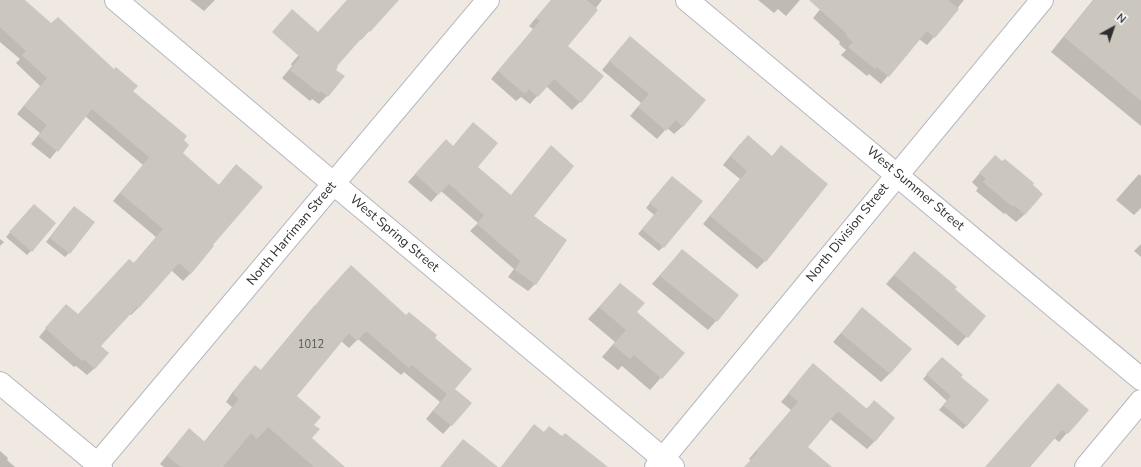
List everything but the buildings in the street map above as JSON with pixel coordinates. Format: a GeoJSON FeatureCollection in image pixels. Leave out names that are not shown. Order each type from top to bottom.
{"type":"FeatureCollection","features":[{"type":"Feature","properties":{"kind":"street","name":"West Spring Street"},"geometry":{"type":"LineString","coordinates":[[116,0],[664,464]]}},
{"type":"Feature","properties":{"kind":"street","name":"North Harriman Street"},"geometry":{"type":"LineString","coordinates":[[97,466],[488,0]]}},
{"type":"Feature","properties":{"kind":"street","name":"West Summer Street"},"geometry":{"type":"LineString","coordinates":[[687,0],[1141,379]]}},
{"type":"Feature","properties":{"kind":"street","name":"North Division Street"},"geometry":{"type":"LineString","coordinates":[[664,464],[897,174],[1042,0]]}},
{"type":"Feature","properties":{"kind":"street"},"geometry":{"type":"LineString","coordinates":[[0,383],[97,466]]}},
{"type":"Feature","properties":{"kind":"street"},"geometry":{"type":"LineString","coordinates":[[1086,467],[1141,401]]}}]}
